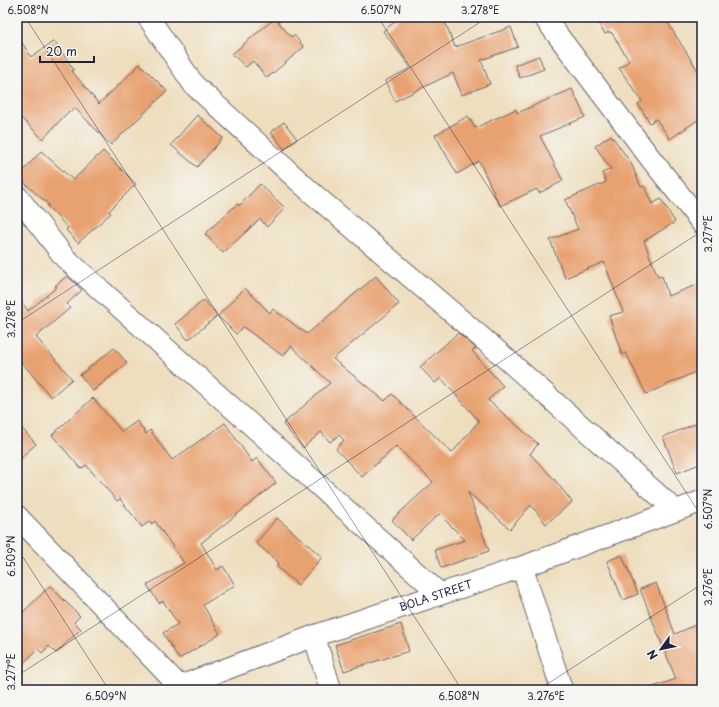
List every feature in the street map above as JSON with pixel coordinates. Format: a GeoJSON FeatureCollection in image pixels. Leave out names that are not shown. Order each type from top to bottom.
{"type":"FeatureCollection","features":[{"type":"Feature","properties":{"kind":"street"},"geometry":{"type":"LineString","coordinates":[[148,17],[194,85],[312,193],[502,355],[675,510]]}},
{"type":"Feature","properties":{"kind":"street"},"geometry":{"type":"LineString","coordinates":[[544,17],[651,159],[702,223]]}},
{"type":"Feature","properties":{"kind":"street"},"geometry":{"type":"LineString","coordinates":[[17,196],[65,258],[440,594]]}},
{"type":"Feature","properties":{"kind":"street","name":"BOLA STREET"},"geometry":{"type":"LineString","coordinates":[[174,688],[314,636],[522,567],[702,501]]}},
{"type":"Feature","properties":{"kind":"street"},"geometry":{"type":"LineString","coordinates":[[17,516],[174,688]]}},
{"type":"Feature","properties":{"kind":"street"},"geometry":{"type":"LineString","coordinates":[[522,567],[562,690]]}},
{"type":"Feature","properties":{"kind":"street"},"geometry":{"type":"LineString","coordinates":[[314,636],[331,690]]}},
{"type":"Feature","properties":{"kind":"building"},"geometry":{"type":"Polygon","coordinates":[[[401,17],[443,17],[455,47],[511,27],[518,47],[481,60],[490,84],[462,95],[453,73],[395,101],[385,81],[411,68],[383,31],[401,17]]]}},
{"type":"Feature","properties":{"kind":"building"},"geometry":{"type":"Polygon","coordinates":[[[594,17],[664,17],[702,77],[702,117],[670,139],[656,119],[650,123],[638,104],[642,101],[619,68],[629,61],[612,33],[609,32],[605,34],[594,17]]]}},
{"type":"Feature","properties":{"kind":"building"},"geometry":{"type":"Polygon","coordinates":[[[275,18],[291,37],[294,35],[304,47],[267,78],[253,61],[246,67],[232,54],[275,18]]]}},
{"type":"Feature","properties":{"kind":"building"},"geometry":{"type":"Polygon","coordinates":[[[17,35],[31,57],[54,41],[74,70],[72,71],[99,104],[140,64],[167,91],[111,145],[75,108],[70,113],[69,111],[43,139],[17,114],[17,35]]]}},
{"type":"Feature","properties":{"kind":"building"},"geometry":{"type":"Polygon","coordinates":[[[539,56],[544,69],[520,78],[515,65],[539,56]]]}},
{"type":"Feature","properties":{"kind":"building"},"geometry":{"type":"Polygon","coordinates":[[[572,89],[585,117],[540,136],[563,181],[539,193],[537,189],[500,206],[479,161],[457,174],[435,135],[468,116],[475,128],[516,109],[517,113],[572,89]]]}},
{"type":"Feature","properties":{"kind":"building"},"geometry":{"type":"Polygon","coordinates":[[[197,115],[223,138],[197,167],[171,145],[197,115]]]}},
{"type":"Feature","properties":{"kind":"building"},"geometry":{"type":"Polygon","coordinates":[[[284,122],[297,139],[284,149],[271,132],[284,122]]]}},
{"type":"Feature","properties":{"kind":"building"},"geometry":{"type":"Polygon","coordinates":[[[611,135],[631,163],[641,187],[644,186],[652,204],[661,199],[675,222],[644,241],[658,277],[662,276],[668,296],[702,283],[702,369],[646,394],[626,353],[622,355],[609,316],[623,312],[604,262],[565,278],[550,240],[578,229],[565,200],[606,182],[602,173],[611,169],[595,146],[611,135]]]}},
{"type":"Feature","properties":{"kind":"building"},"geometry":{"type":"Polygon","coordinates":[[[41,151],[73,180],[103,151],[136,184],[109,211],[111,213],[78,243],[66,230],[68,228],[47,206],[49,205],[18,177],[41,151]]]}},
{"type":"Feature","properties":{"kind":"building"},"geometry":{"type":"Polygon","coordinates":[[[260,184],[285,208],[267,227],[260,219],[223,253],[205,234],[237,204],[239,206],[260,184]]]}},
{"type":"Feature","properties":{"kind":"building"},"geometry":{"type":"Polygon","coordinates":[[[67,276],[82,290],[67,304],[70,308],[36,337],[72,379],[51,397],[17,357],[17,295],[28,311],[57,287],[55,286],[67,276]]]}},
{"type":"Feature","properties":{"kind":"building"},"geometry":{"type":"Polygon","coordinates":[[[376,276],[399,304],[333,359],[385,401],[392,394],[452,453],[479,421],[441,378],[435,383],[420,367],[458,333],[476,348],[472,351],[503,386],[488,400],[538,444],[530,454],[554,479],[572,502],[546,524],[531,505],[510,529],[468,492],[489,551],[441,568],[435,550],[465,540],[439,514],[411,540],[392,520],[433,482],[396,446],[362,477],[336,449],[344,440],[339,435],[330,442],[321,432],[303,448],[283,424],[330,383],[291,346],[283,356],[243,327],[236,334],[218,316],[245,288],[270,313],[273,309],[307,334],[376,276]]]}},
{"type":"Feature","properties":{"kind":"building"},"geometry":{"type":"Polygon","coordinates":[[[204,300],[217,316],[188,340],[175,324],[204,300]]]}},
{"type":"Feature","properties":{"kind":"building"},"geometry":{"type":"Polygon","coordinates":[[[114,348],[127,363],[93,391],[80,375],[114,348]]]}},
{"type":"Feature","properties":{"kind":"building"},"geometry":{"type":"Polygon","coordinates":[[[93,398],[122,432],[137,421],[146,434],[150,430],[172,460],[225,423],[252,462],[257,458],[276,483],[201,543],[217,570],[223,566],[235,585],[203,605],[220,634],[179,659],[163,633],[178,624],[163,601],[159,603],[147,585],[184,563],[155,521],[152,524],[150,521],[142,527],[120,499],[117,501],[86,465],[81,469],[52,435],[93,398]]]}},
{"type":"Feature","properties":{"kind":"building"},"geometry":{"type":"Polygon","coordinates":[[[702,421],[702,463],[677,473],[663,437],[702,421]]]}},
{"type":"Feature","properties":{"kind":"building"},"geometry":{"type":"Polygon","coordinates":[[[17,423],[36,444],[17,461],[17,423]]]}},
{"type":"Feature","properties":{"kind":"building"},"geometry":{"type":"Polygon","coordinates":[[[277,518],[322,557],[298,585],[276,566],[279,563],[256,543],[277,518]]]}},
{"type":"Feature","properties":{"kind":"building"},"geometry":{"type":"Polygon","coordinates":[[[622,555],[638,594],[623,600],[607,561],[622,555]]]}},
{"type":"Feature","properties":{"kind":"building"},"geometry":{"type":"Polygon","coordinates":[[[656,583],[675,634],[702,622],[702,690],[651,690],[650,688],[676,679],[640,589],[656,583]]]}},
{"type":"Feature","properties":{"kind":"building"},"geometry":{"type":"Polygon","coordinates":[[[50,586],[80,616],[74,622],[81,629],[56,653],[49,646],[42,653],[38,649],[17,669],[17,618],[50,586]]]}},
{"type":"Feature","properties":{"kind":"building"},"geometry":{"type":"Polygon","coordinates":[[[401,624],[409,651],[344,671],[335,645],[401,624]]]}}]}
